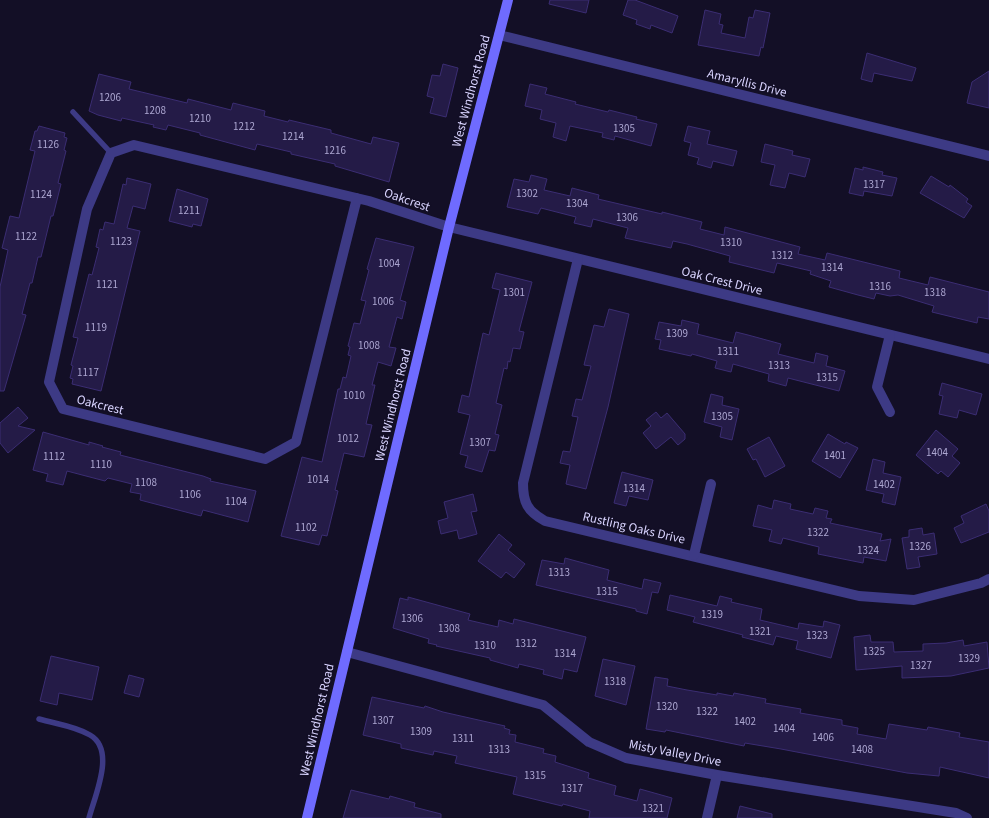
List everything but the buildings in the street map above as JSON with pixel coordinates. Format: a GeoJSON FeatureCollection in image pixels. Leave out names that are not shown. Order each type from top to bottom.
{"type":"FeatureCollection","features":[{"type":"Feature","properties":{"kind":"street","name":"West Windhorst Road"},"geometry":{"type":"LineString","coordinates":[[307,818],[449,228],[508,0]]}},
{"type":"Feature","properties":{"kind":"street","name":"Amaryllis Drive"},"geometry":{"type":"LineString","coordinates":[[499,35],[989,156]]}},
{"type":"Feature","properties":{"kind":"street","name":"Oakcrest"},"geometry":{"type":"LineString","coordinates":[[357,198],[296,442],[265,460],[63,409],[49,382],[87,209],[111,153],[134,145],[357,198],[449,228]]}},
{"type":"Feature","properties":{"kind":"street","name":"Oak Crest Drive"},"geometry":{"type":"LineString","coordinates":[[449,228],[989,360]]}},
{"type":"Feature","properties":{"kind":"street","name":"Rustling Oaks Drive"},"geometry":{"type":"LineString","coordinates":[[578,259],[523,482],[523,496],[533,515],[545,521],[859,596],[914,600],[981,583],[989,579]]}},
{"type":"Feature","properties":{"kind":"street"},"geometry":{"type":"LineString","coordinates":[[890,335],[877,387],[890,412]]}},
{"type":"Feature","properties":{"kind":"street"},"geometry":{"type":"LineString","coordinates":[[694,556],[711,484]]}},
{"type":"Feature","properties":{"kind":"street","name":"Misty Valley Drive"},"geometry":{"type":"LineString","coordinates":[[347,652],[543,706],[589,742],[626,758],[717,775],[877,799],[956,813],[967,818]]}},
{"type":"Feature","properties":{"kind":"street"},"geometry":{"type":"LineString","coordinates":[[707,818],[717,775]]}},
{"type":"Feature","properties":{"kind":"lane"},"geometry":{"type":"LineString","coordinates":[[73,112],[111,153]]}},
{"type":"Feature","properties":{"kind":"lane"},"geometry":{"type":"LineString","coordinates":[[39,719],[90,735],[98,742],[103,750],[104,761],[89,818]]}}]}
